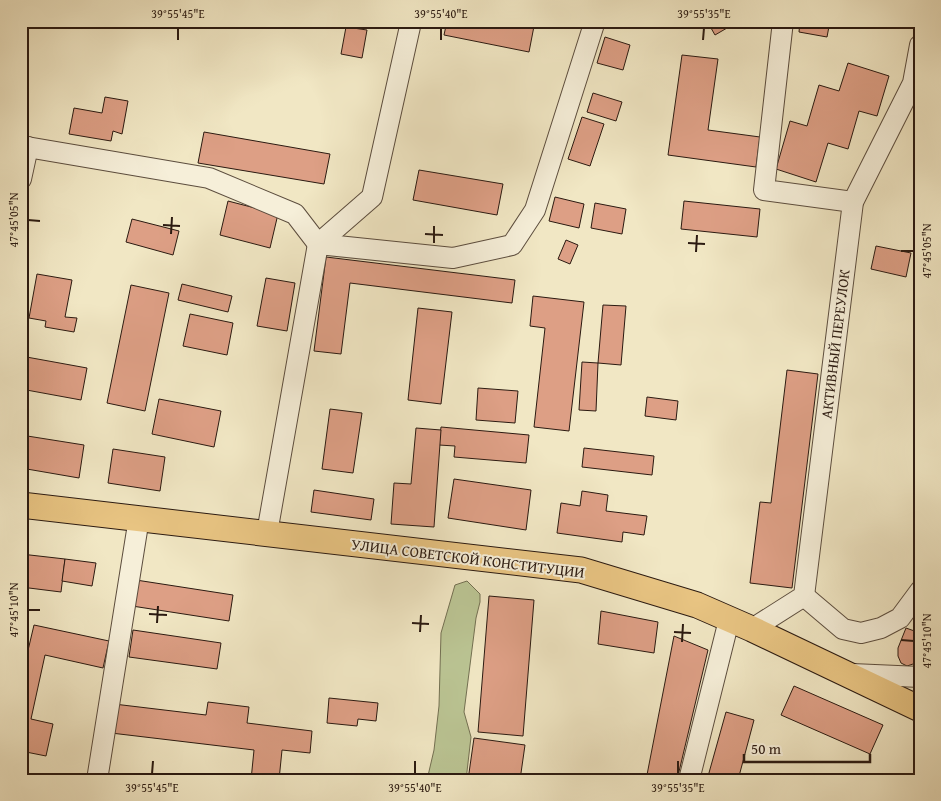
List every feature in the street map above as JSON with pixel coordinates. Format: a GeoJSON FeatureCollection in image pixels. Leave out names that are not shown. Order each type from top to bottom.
{"type":"FeatureCollection","features":[{"type":"Feature","properties":{"kind":"main road","name":"УЛИЦА СОВЕТСКОЙ КОНСТИТУЦИИ"},"geometry":{"type":"LineString","coordinates":[[21,505],[581,570],[697,605],[752,628],[844,674],[914,704]]}},
{"type":"Feature","properties":{"kind":"street"},"geometry":{"type":"LineString","coordinates":[[21,179],[24,146],[210,178],[295,214],[318,244],[453,258],[512,245],[535,210],[595,21]]}},
{"type":"Feature","properties":{"kind":"street"},"geometry":{"type":"LineString","coordinates":[[783,21],[764,190],[852,202]]}},
{"type":"Feature","properties":{"kind":"street"},"geometry":{"type":"LineString","coordinates":[[267,533],[318,244],[372,197],[411,22]]}},
{"type":"Feature","properties":{"kind":"street","name":"АКТИВНЫЙ ПЕРЕУЛОК"},"geometry":{"type":"LineString","coordinates":[[804,596],[852,202],[914,83],[920,45]]}},
{"type":"Feature","properties":{"kind":"street"},"geometry":{"type":"LineString","coordinates":[[97,780],[139,518]]}},
{"type":"Feature","properties":{"kind":"street"},"geometry":{"type":"LineString","coordinates":[[752,628],[804,596],[843,629],[861,634],[881,628],[900,618],[920,591]]}},
{"type":"Feature","properties":{"kind":"street"},"geometry":{"type":"LineString","coordinates":[[689,780],[729,620]]}},
{"type":"Feature","properties":{"kind":"street"},"geometry":{"type":"LineString","coordinates":[[844,674],[920,677]]}},
{"type":"Feature","properties":{"kind":"green space"},"geometry":{"type":"Polygon","coordinates":[[[467,581],[480,594],[480,602],[476,618],[464,712],[471,737],[466,780],[427,780],[434,750],[439,706],[441,633],[455,585],[467,581]]]}},
{"type":"Feature","properties":{"kind":"building"},"geometry":{"type":"Polygon","coordinates":[[[447,21],[535,21],[529,52],[444,35],[447,21]]]}},
{"type":"Feature","properties":{"kind":"building"},"geometry":{"type":"Polygon","coordinates":[[[707,21],[739,21],[715,35],[707,21]]]}},
{"type":"Feature","properties":{"kind":"building"},"geometry":{"type":"Polygon","coordinates":[[[800,21],[830,21],[827,37],[799,32],[800,21]]]}},
{"type":"Feature","properties":{"kind":"building"},"geometry":{"type":"Polygon","coordinates":[[[346,27],[367,30],[362,58],[341,54],[346,27]]]}},
{"type":"Feature","properties":{"kind":"building"},"geometry":{"type":"Polygon","coordinates":[[[605,37],[630,45],[623,70],[597,63],[605,37]]]}},
{"type":"Feature","properties":{"kind":"building"},"geometry":{"type":"Polygon","coordinates":[[[682,55],[718,59],[708,130],[760,137],[756,167],[668,155],[682,55]]]}},
{"type":"Feature","properties":{"kind":"building"},"geometry":{"type":"Polygon","coordinates":[[[848,63],[889,76],[877,116],[859,111],[848,149],[828,143],[816,182],[776,169],[790,121],[807,126],[819,85],[839,91],[848,63]]]}},
{"type":"Feature","properties":{"kind":"building"},"geometry":{"type":"Polygon","coordinates":[[[593,93],[622,102],[616,121],[587,112],[593,93]]]}},
{"type":"Feature","properties":{"kind":"building"},"geometry":{"type":"Polygon","coordinates":[[[105,97],[128,101],[122,134],[113,131],[111,141],[69,134],[74,108],[102,113],[105,97]]]}},
{"type":"Feature","properties":{"kind":"building"},"geometry":{"type":"Polygon","coordinates":[[[21,99],[28,100],[24,126],[21,125],[21,99]]]}},
{"type":"Feature","properties":{"kind":"building"},"geometry":{"type":"Polygon","coordinates":[[[582,117],[604,124],[590,166],[568,159],[582,117]]]}},
{"type":"Feature","properties":{"kind":"building"},"geometry":{"type":"Polygon","coordinates":[[[204,132],[330,154],[324,184],[198,163],[204,132]]]}},
{"type":"Feature","properties":{"kind":"building"},"geometry":{"type":"Polygon","coordinates":[[[419,170],[503,184],[497,215],[413,200],[419,170]]]}},
{"type":"Feature","properties":{"kind":"building"},"geometry":{"type":"Polygon","coordinates":[[[555,197],[584,204],[579,228],[549,221],[555,197]]]}},
{"type":"Feature","properties":{"kind":"building"},"geometry":{"type":"Polygon","coordinates":[[[228,201],[278,214],[270,248],[220,235],[228,201]]]}},
{"type":"Feature","properties":{"kind":"building"},"geometry":{"type":"Polygon","coordinates":[[[684,201],[760,209],[757,237],[681,229],[684,201]]]}},
{"type":"Feature","properties":{"kind":"building"},"geometry":{"type":"Polygon","coordinates":[[[595,203],[626,209],[622,234],[591,228],[595,203]]]}},
{"type":"Feature","properties":{"kind":"building"},"geometry":{"type":"Polygon","coordinates":[[[132,219],[179,231],[173,255],[126,242],[132,219]]]}},
{"type":"Feature","properties":{"kind":"building"},"geometry":{"type":"Polygon","coordinates":[[[566,240],[578,245],[570,264],[558,259],[566,240]]]}},
{"type":"Feature","properties":{"kind":"building"},"geometry":{"type":"Polygon","coordinates":[[[876,246],[911,253],[906,277],[871,269],[876,246]]]}},
{"type":"Feature","properties":{"kind":"building"},"geometry":{"type":"Polygon","coordinates":[[[326,257],[515,280],[512,303],[350,283],[341,354],[314,351],[326,257]]]}},
{"type":"Feature","properties":{"kind":"building"},"geometry":{"type":"Polygon","coordinates":[[[37,274],[72,280],[65,317],[77,318],[74,332],[45,327],[46,321],[29,318],[37,274]]]}},
{"type":"Feature","properties":{"kind":"building"},"geometry":{"type":"Polygon","coordinates":[[[266,278],[295,283],[287,331],[257,326],[266,278]]]}},
{"type":"Feature","properties":{"kind":"building"},"geometry":{"type":"Polygon","coordinates":[[[182,284],[232,296],[228,312],[178,300],[182,284]]]}},
{"type":"Feature","properties":{"kind":"building"},"geometry":{"type":"Polygon","coordinates":[[[131,285],[169,293],[145,411],[107,403],[131,285]]]}},
{"type":"Feature","properties":{"kind":"building"},"geometry":{"type":"Polygon","coordinates":[[[533,296],[584,302],[569,431],[534,427],[545,328],[530,326],[533,296]]]}},
{"type":"Feature","properties":{"kind":"building"},"geometry":{"type":"Polygon","coordinates":[[[603,305],[626,306],[621,365],[598,363],[603,305]]]}},
{"type":"Feature","properties":{"kind":"building"},"geometry":{"type":"Polygon","coordinates":[[[418,308],[452,312],[441,404],[408,400],[418,308]]]}},
{"type":"Feature","properties":{"kind":"building"},"geometry":{"type":"Polygon","coordinates":[[[190,314],[233,323],[227,355],[183,346],[190,314]]]}},
{"type":"Feature","properties":{"kind":"building"},"geometry":{"type":"Polygon","coordinates":[[[21,356],[87,368],[81,400],[21,389],[21,356]]]}},
{"type":"Feature","properties":{"kind":"building"},"geometry":{"type":"Polygon","coordinates":[[[582,362],[598,363],[596,411],[579,410],[582,362]]]}},
{"type":"Feature","properties":{"kind":"building"},"geometry":{"type":"Polygon","coordinates":[[[787,370],[818,374],[792,588],[750,583],[760,502],[771,503],[787,370]]]}},
{"type":"Feature","properties":{"kind":"building"},"geometry":{"type":"Polygon","coordinates":[[[478,388],[518,391],[515,423],[476,420],[478,388]]]}},
{"type":"Feature","properties":{"kind":"building"},"geometry":{"type":"Polygon","coordinates":[[[647,397],[678,401],[676,420],[645,416],[647,397]]]}},
{"type":"Feature","properties":{"kind":"building"},"geometry":{"type":"Polygon","coordinates":[[[159,399],[221,411],[214,447],[152,434],[159,399]]]}},
{"type":"Feature","properties":{"kind":"building"},"geometry":{"type":"Polygon","coordinates":[[[330,409],[362,413],[353,473],[322,469],[330,409]]]}},
{"type":"Feature","properties":{"kind":"building"},"geometry":{"type":"Polygon","coordinates":[[[441,427],[529,435],[526,463],[454,457],[455,446],[439,445],[441,427]]]}},
{"type":"Feature","properties":{"kind":"building"},"geometry":{"type":"Polygon","coordinates":[[[416,428],[441,430],[434,527],[391,524],[394,483],[411,484],[416,428]]]}},
{"type":"Feature","properties":{"kind":"building"},"geometry":{"type":"Polygon","coordinates":[[[21,435],[84,445],[79,478],[21,468],[21,435]]]}},
{"type":"Feature","properties":{"kind":"building"},"geometry":{"type":"Polygon","coordinates":[[[584,448],[654,456],[652,475],[582,467],[584,448]]]}},
{"type":"Feature","properties":{"kind":"building"},"geometry":{"type":"Polygon","coordinates":[[[113,449],[165,457],[160,491],[108,483],[113,449]]]}},
{"type":"Feature","properties":{"kind":"building"},"geometry":{"type":"Polygon","coordinates":[[[454,479],[531,490],[526,530],[448,518],[454,479]]]}},
{"type":"Feature","properties":{"kind":"building"},"geometry":{"type":"Polygon","coordinates":[[[314,490],[374,499],[371,520],[311,512],[314,490]]]}},
{"type":"Feature","properties":{"kind":"building"},"geometry":{"type":"Polygon","coordinates":[[[582,491],[608,495],[606,511],[647,516],[644,535],[623,532],[622,542],[557,533],[561,503],[580,506],[582,491]]]}},
{"type":"Feature","properties":{"kind":"building"},"geometry":{"type":"Polygon","coordinates":[[[21,554],[65,559],[61,592],[21,587],[21,554]]]}},
{"type":"Feature","properties":{"kind":"building"},"geometry":{"type":"Polygon","coordinates":[[[65,559],[96,563],[92,586],[62,581],[65,559]]]}},
{"type":"Feature","properties":{"kind":"building"},"geometry":{"type":"Polygon","coordinates":[[[136,580],[233,595],[229,621],[132,606],[136,580]]]}},
{"type":"Feature","properties":{"kind":"building"},"geometry":{"type":"Polygon","coordinates":[[[489,596],[534,600],[523,736],[478,732],[489,596]]]}},
{"type":"Feature","properties":{"kind":"building"},"geometry":{"type":"Polygon","coordinates":[[[601,611],[658,622],[654,653],[598,644],[601,611]]]}},
{"type":"Feature","properties":{"kind":"building"},"geometry":{"type":"Polygon","coordinates":[[[34,625],[109,641],[103,668],[45,655],[31,719],[53,724],[46,756],[21,751],[21,680],[34,625]]]}},
{"type":"Feature","properties":{"kind":"building"},"geometry":{"type":"Polygon","coordinates":[[[906,628],[920,633],[920,659],[907,666],[901,663],[898,656],[898,648],[906,628]]]}},
{"type":"Feature","properties":{"kind":"building"},"geometry":{"type":"Polygon","coordinates":[[[133,630],[221,643],[217,669],[129,657],[133,630]]]}},
{"type":"Feature","properties":{"kind":"building"},"geometry":{"type":"Polygon","coordinates":[[[674,636],[708,650],[677,780],[646,780],[674,636]]]}},
{"type":"Feature","properties":{"kind":"building"},"geometry":{"type":"Polygon","coordinates":[[[794,686],[883,725],[870,754],[781,715],[794,686]]]}},
{"type":"Feature","properties":{"kind":"building"},"geometry":{"type":"Polygon","coordinates":[[[329,698],[378,703],[376,721],[358,719],[357,726],[327,723],[329,698]]]}},
{"type":"Feature","properties":{"kind":"building"},"geometry":{"type":"Polygon","coordinates":[[[208,702],[249,707],[247,723],[312,731],[310,753],[282,750],[279,780],[251,780],[254,750],[111,733],[114,704],[206,715],[208,702]]]}},
{"type":"Feature","properties":{"kind":"building"},"geometry":{"type":"Polygon","coordinates":[[[726,712],[754,720],[738,780],[707,780],[726,712]]]}},
{"type":"Feature","properties":{"kind":"building"},"geometry":{"type":"Polygon","coordinates":[[[474,738],[525,745],[520,780],[468,780],[474,738]]]}}]}
